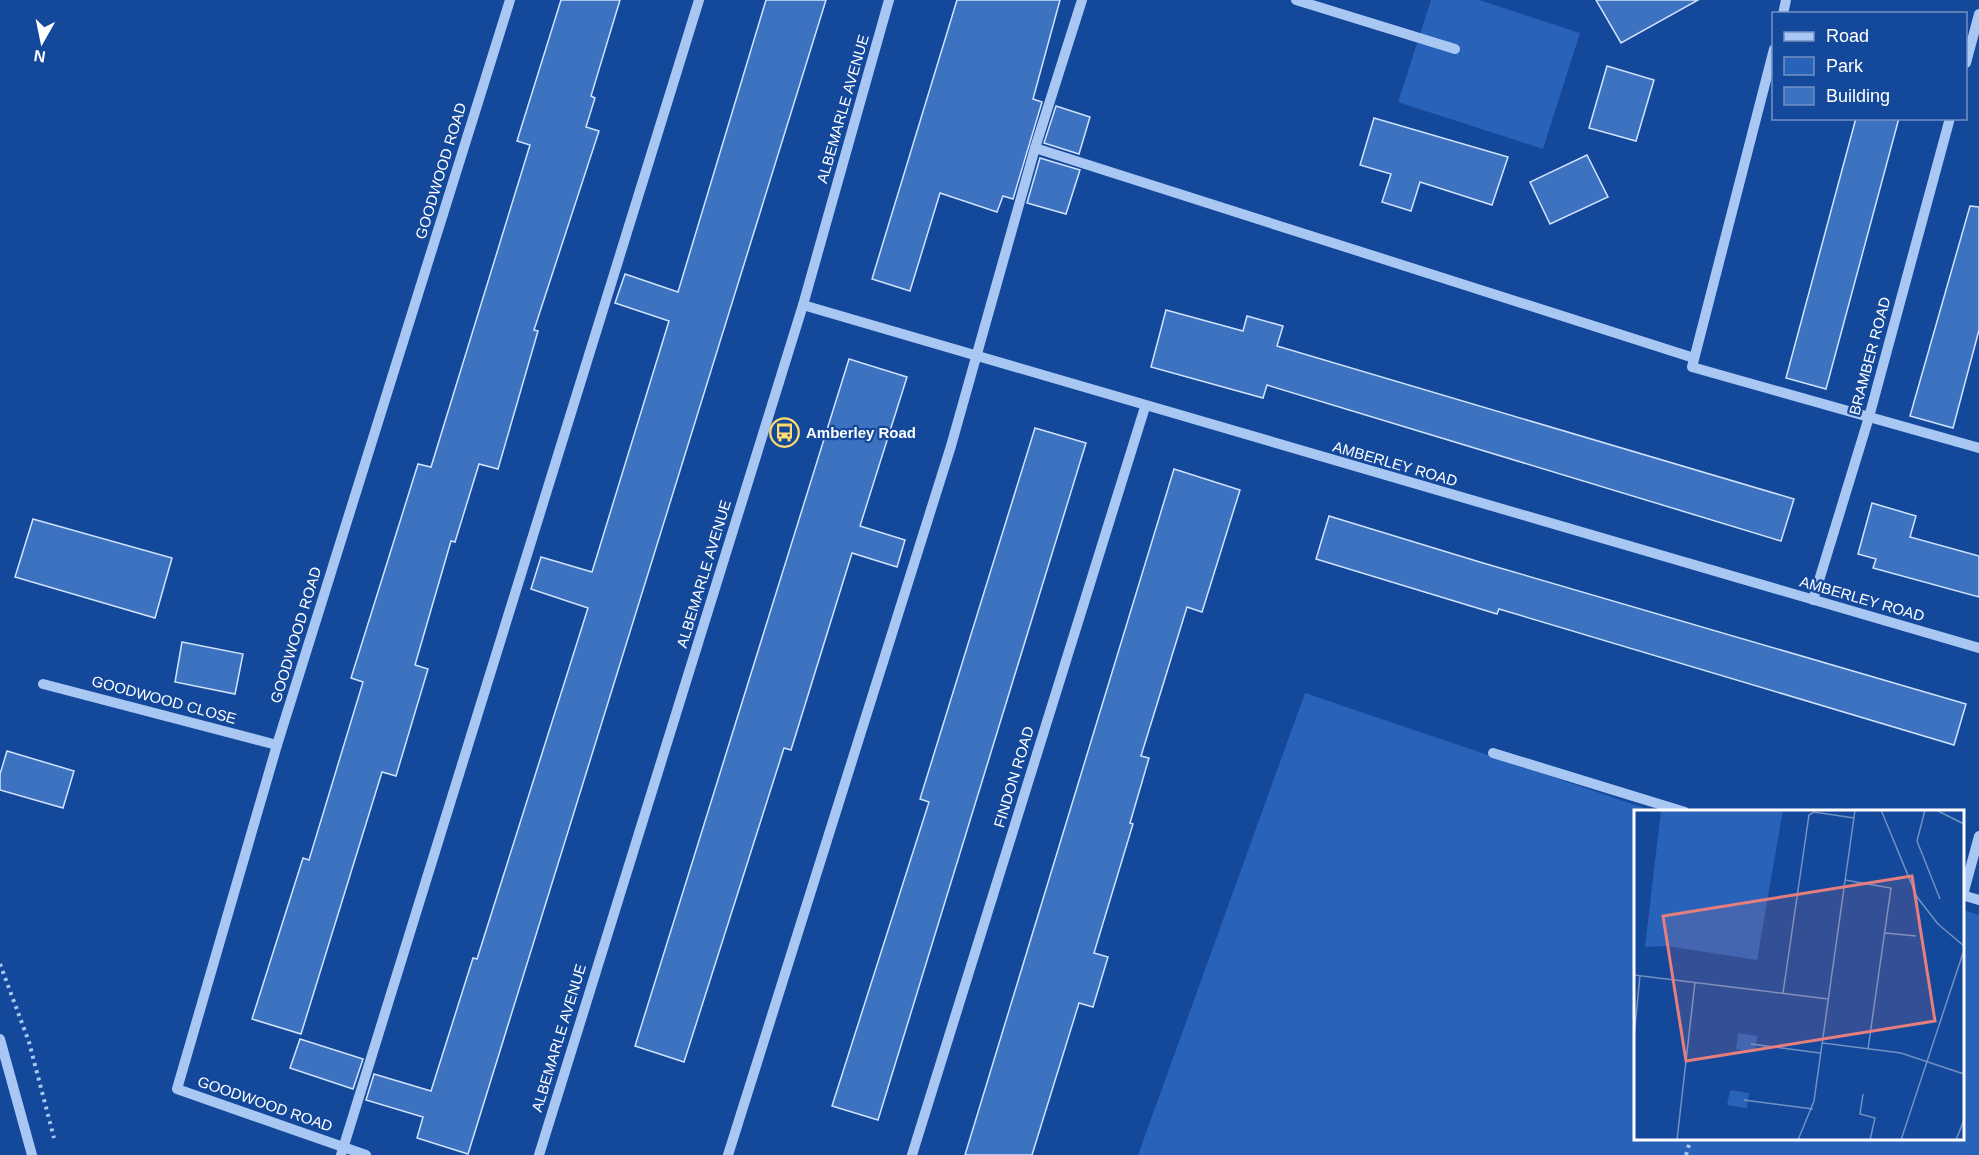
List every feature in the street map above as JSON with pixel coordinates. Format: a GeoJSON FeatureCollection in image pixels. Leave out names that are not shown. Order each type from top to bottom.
{"type":"FeatureCollection","features":[{"type":"Feature","properties":{"kind":"street","name":"GOODWOOD ROAD"},"geometry":{"type":"LineString","coordinates":[[366,1155],[342,1151],[177,1089],[277,745],[510,0]]}},
{"type":"Feature","properties":{"kind":"street"},"geometry":{"type":"LineString","coordinates":[[342,1151],[699,0]]}},
{"type":"Feature","properties":{"kind":"street","name":"ALBEMARLE AVENUE"},"geometry":{"type":"LineString","coordinates":[[539,1155],[804,305],[889,0]]}},
{"type":"Feature","properties":{"kind":"street"},"geometry":{"type":"LineString","coordinates":[[728,1155],[978,355],[1035,147],[1082,0]]}},
{"type":"Feature","properties":{"kind":"street"},"geometry":{"type":"LineString","coordinates":[[1296,0],[1455,49]]}},
{"type":"Feature","properties":{"kind":"street"},"geometry":{"type":"LineString","coordinates":[[1967,56],[1979,14]]}},
{"type":"Feature","properties":{"kind":"street"},"geometry":{"type":"LineString","coordinates":[[1772,53],[1692,367],[1979,448]]}},
{"type":"Feature","properties":{"kind":"street","name":"BRAMBER ROAD"},"geometry":{"type":"LineString","coordinates":[[1813,600],[1869,417],[1949,120]]}},
{"type":"Feature","properties":{"kind":"street"},"geometry":{"type":"LineString","coordinates":[[1035,147],[1694,358]]}},
{"type":"Feature","properties":{"kind":"street","name":"AMBERLEY ROAD"},"geometry":{"type":"LineString","coordinates":[[804,305],[978,355],[1145,407],[1979,648]]}},
{"type":"Feature","properties":{"kind":"street","name":"FINDON ROAD"},"geometry":{"type":"LineString","coordinates":[[912,1155],[1145,407]]}},
{"type":"Feature","properties":{"kind":"street","name":"GOODWOOD CLOSE"},"geometry":{"type":"LineString","coordinates":[[43,684],[277,745]]}},
{"type":"Feature","properties":{"kind":"street"},"geometry":{"type":"LineString","coordinates":[[1493,753],[1679,810]]}},
{"type":"Feature","properties":{"kind":"street"},"geometry":{"type":"LineString","coordinates":[[1964,891],[1979,836]]}},
{"type":"Feature","properties":{"kind":"street"},"geometry":{"type":"LineString","coordinates":[[1964,895],[1979,900]]}},
{"type":"Feature","properties":{"kind":"street"},"geometry":{"type":"LineString","coordinates":[[0,1039],[32,1155]]}},
{"type":"Feature","properties":{"kind":"path"},"geometry":{"type":"LineString","coordinates":[[1686,1155],[1690,1140]]}},
{"type":"Feature","properties":{"kind":"green space"},"geometry":{"type":"Polygon","coordinates":[[[1431,0],[1479,0],[1580,33],[1543,149],[1398,102],[1431,0]]]}},
{"type":"Feature","properties":{"kind":"green space"},"geometry":{"type":"Polygon","coordinates":[[[1305,693],[1650,810],[1634,810],[1634,1140],[1964,1140],[1964,910],[1979,915],[1979,1155],[1138,1155],[1305,693]]]}},
{"type":"Feature","properties":{"kind":"building"},"geometry":{"type":"Polygon","coordinates":[[[561,0],[620,0],[591,96],[595,98],[586,127],[599,131],[534,330],[538,331],[498,469],[479,464],[455,542],[451,541],[415,665],[428,669],[396,776],[382,772],[301,1034],[252,1019],[303,858],[309,860],[363,682],[351,678],[418,464],[431,467],[530,145],[517,141],[561,0]]]}},
{"type":"Feature","properties":{"kind":"building"},"geometry":{"type":"Polygon","coordinates":[[[766,0],[826,0],[468,1154],[417,1138],[423,1117],[366,1100],[374,1074],[431,1091],[473,958],[477,959],[588,608],[531,589],[541,557],[592,572],[669,321],[615,303],[625,274],[678,292],[766,0]]]}},
{"type":"Feature","properties":{"kind":"building"},"geometry":{"type":"Polygon","coordinates":[[[957,0],[1060,0],[1033,99],[1042,102],[1013,199],[1003,196],[997,212],[940,193],[910,291],[872,279],[957,0]]]}},
{"type":"Feature","properties":{"kind":"building"},"geometry":{"type":"Polygon","coordinates":[[[1596,0],[1698,0],[1621,43],[1596,0]]]}},
{"type":"Feature","properties":{"kind":"building"},"geometry":{"type":"Polygon","coordinates":[[[1607,66],[1654,80],[1636,141],[1589,128],[1607,66]]]}},
{"type":"Feature","properties":{"kind":"building"},"geometry":{"type":"Polygon","coordinates":[[[1056,106],[1090,117],[1079,154],[1044,143],[1056,106]]]}},
{"type":"Feature","properties":{"kind":"building"},"geometry":{"type":"Polygon","coordinates":[[[1374,118],[1508,157],[1492,205],[1420,182],[1411,211],[1382,202],[1391,174],[1360,165],[1374,118]]]}},
{"type":"Feature","properties":{"kind":"building"},"geometry":{"type":"Polygon","coordinates":[[[1855,120],[1898,120],[1826,389],[1786,378],[1855,120]]]}},
{"type":"Feature","properties":{"kind":"building"},"geometry":{"type":"Polygon","coordinates":[[[1587,155],[1608,197],[1550,224],[1530,182],[1587,155]]]}},
{"type":"Feature","properties":{"kind":"building"},"geometry":{"type":"Polygon","coordinates":[[[1040,158],[1080,170],[1066,214],[1027,203],[1040,158]]]}},
{"type":"Feature","properties":{"kind":"building"},"geometry":{"type":"Polygon","coordinates":[[[1970,206],[1979,207],[1979,330],[1953,428],[1910,416],[1970,206]]]}},
{"type":"Feature","properties":{"kind":"building"},"geometry":{"type":"Polygon","coordinates":[[[1166,310],[1243,331],[1247,316],[1283,326],[1277,346],[1794,499],[1781,541],[1267,385],[1263,398],[1151,367],[1166,310]]]}},
{"type":"Feature","properties":{"kind":"building"},"geometry":{"type":"Polygon","coordinates":[[[849,359],[907,377],[860,526],[905,540],[897,567],[852,553],[791,750],[784,748],[684,1062],[635,1046],[849,359]]]}},
{"type":"Feature","properties":{"kind":"building"},"geometry":{"type":"Polygon","coordinates":[[[1035,428],[1086,443],[878,1120],[832,1106],[929,802],[920,799],[1035,428]]]}},
{"type":"Feature","properties":{"kind":"building"},"geometry":{"type":"Polygon","coordinates":[[[1174,469],[1240,490],[1202,612],[1187,607],[1141,756],[1149,758],[1130,823],[1133,824],[1094,953],[1108,957],[1093,1007],[1079,1003],[1032,1155],[965,1155],[1174,469]]]}},
{"type":"Feature","properties":{"kind":"building"},"geometry":{"type":"Polygon","coordinates":[[[1872,503],[1916,516],[1910,537],[1979,556],[1979,597],[1873,568],[1876,559],[1858,554],[1872,503]]]}},
{"type":"Feature","properties":{"kind":"building"},"geometry":{"type":"Polygon","coordinates":[[[1329,516],[1966,704],[1954,745],[1499,609],[1497,614],[1316,559],[1329,516]]]}},
{"type":"Feature","properties":{"kind":"building"},"geometry":{"type":"Polygon","coordinates":[[[33,519],[172,558],[155,618],[15,577],[33,519]]]}},
{"type":"Feature","properties":{"kind":"building"},"geometry":{"type":"Polygon","coordinates":[[[182,642],[243,654],[235,694],[175,682],[182,642]]]}},
{"type":"Feature","properties":{"kind":"building"},"geometry":{"type":"Polygon","coordinates":[[[7,751],[74,771],[63,808],[0,790],[0,774],[7,751]]]}},
{"type":"Feature","properties":{"kind":"building"},"geometry":{"type":"Polygon","coordinates":[[[300,1039],[363,1059],[353,1089],[290,1068],[300,1039]]]}},
{"type":"Feature","properties":{"kind":"place","name":"Amberley Road"},"geometry":{"type":"Point","coordinates":[785,433]}}]}
